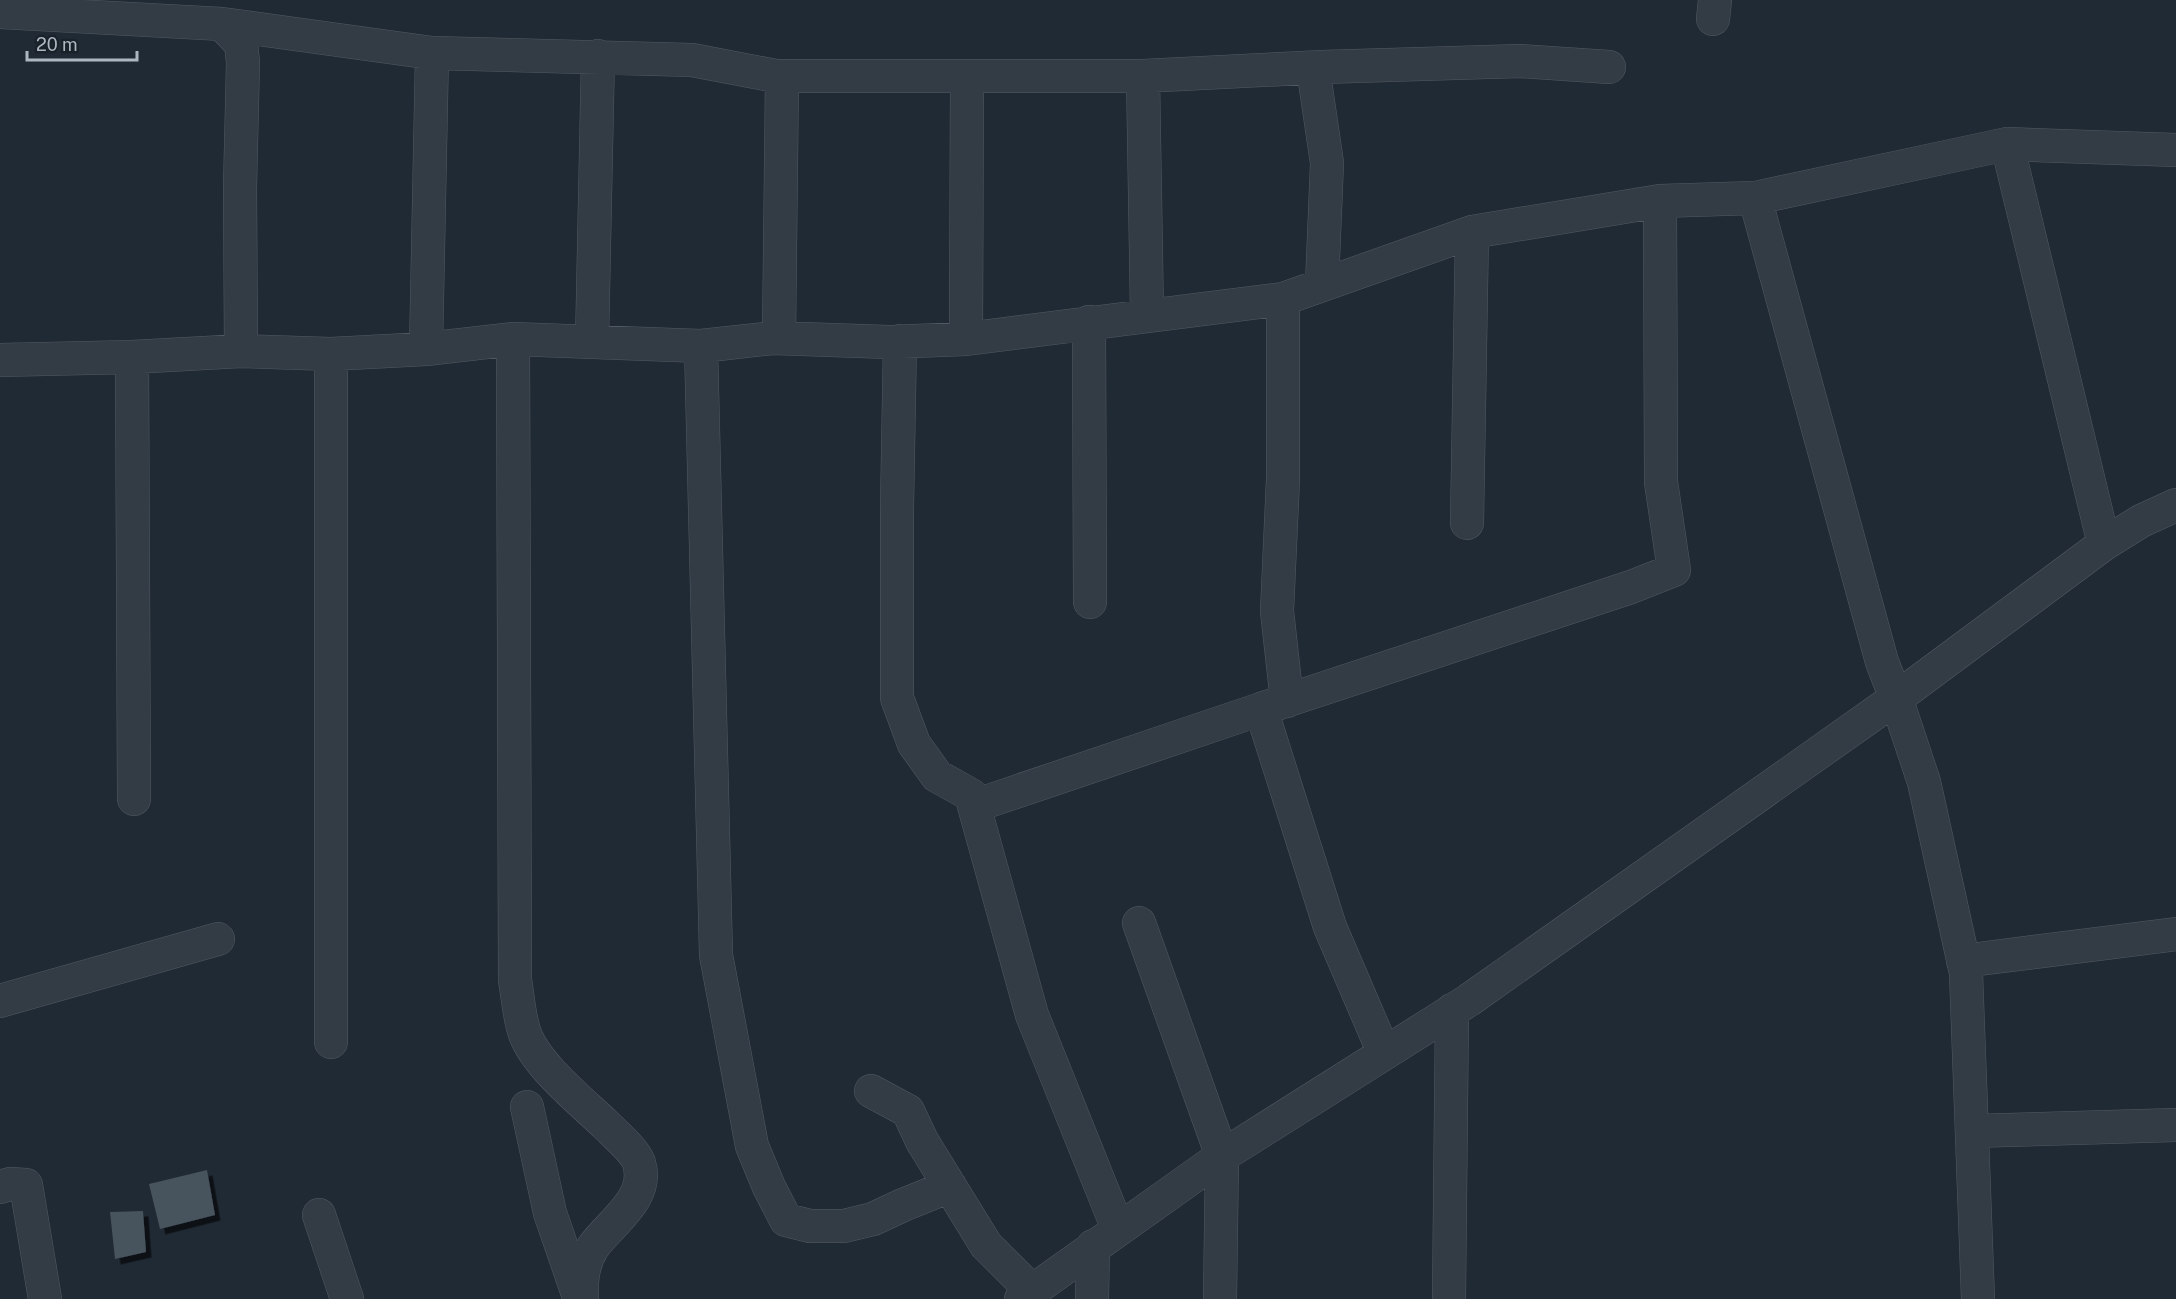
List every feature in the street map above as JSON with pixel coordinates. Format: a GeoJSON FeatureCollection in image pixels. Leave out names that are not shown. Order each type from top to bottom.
{"type":"FeatureCollection","features":[{"type":"Feature","properties":{"kind":"street"},"geometry":{"type":"LineString","coordinates":[[0,12],[222,24],[432,53],[692,60],[782,76],[1143,76],[1521,61],[1609,67]]}},
{"type":"Feature","properties":{"kind":"street"},"geometry":{"type":"LineString","coordinates":[[222,24],[241,44],[243,62],[240,187],[241,351]]}},
{"type":"Feature","properties":{"kind":"street"},"geometry":{"type":"LineString","coordinates":[[426,349],[432,53]]}},
{"type":"Feature","properties":{"kind":"street"},"geometry":{"type":"LineString","coordinates":[[592,342],[598,56]]}},
{"type":"Feature","properties":{"kind":"street"},"geometry":{"type":"LineString","coordinates":[[1313,68],[1327,163],[1322,284]]}},
{"type":"Feature","properties":{"kind":"street"},"geometry":{"type":"LineString","coordinates":[[779,338],[782,76]]}},
{"type":"Feature","properties":{"kind":"street"},"geometry":{"type":"LineString","coordinates":[[966,339],[967,76]]}},
{"type":"Feature","properties":{"kind":"street"},"geometry":{"type":"LineString","coordinates":[[1143,76],[1148,314]]}},
{"type":"Feature","properties":{"kind":"street"},"geometry":{"type":"LineString","coordinates":[[2007,144],[2104,544]]}},
{"type":"Feature","properties":{"kind":"street"},"geometry":{"type":"LineString","coordinates":[[0,360],[132,357],[241,351],[331,354],[426,349],[513,339],[702,346],[779,338],[900,341],[966,339],[1148,314],[1283,299],[1472,232],[1660,201],[1755,198],[2007,144],[2176,150]]}},
{"type":"Feature","properties":{"kind":"street"},"geometry":{"type":"LineString","coordinates":[[1755,198],[1882,662],[1924,782],[1966,973],[1978,1299]]}},
{"type":"Feature","properties":{"kind":"street"},"geometry":{"type":"LineString","coordinates":[[974,806],[1620,591],[1674,570],[1661,482],[1660,201]]}},
{"type":"Feature","properties":{"kind":"street"},"geometry":{"type":"LineString","coordinates":[[1467,523],[1472,232]]}},
{"type":"Feature","properties":{"kind":"street"},"geometry":{"type":"LineString","coordinates":[[1283,299],[1283,479],[1274,705],[1330,927],[1384,1053]]}},
{"type":"Feature","properties":{"kind":"street"},"geometry":{"type":"LineString","coordinates":[[1089,322],[1090,602]]}},
{"type":"Feature","properties":{"kind":"street"},"geometry":{"type":"LineString","coordinates":[[513,339],[515,980],[525,1034],[539,1059],[619,1137],[639,1161],[641,1183],[628,1209],[592,1248],[581,1276],[581,1299]]}},
{"type":"Feature","properties":{"kind":"street"},"geometry":{"type":"LineString","coordinates":[[900,341],[897,698],[914,744],[937,776],[970,795],[974,806],[1032,1015],[1106,1238],[1092,1299]]}},
{"type":"Feature","properties":{"kind":"street"},"geometry":{"type":"LineString","coordinates":[[702,346],[716,956],[752,1146],[786,1220],[810,1226],[844,1226],[873,1219],[950,1186]]}},
{"type":"Feature","properties":{"kind":"street"},"geometry":{"type":"LineString","coordinates":[[331,354],[332,1042]]}},
{"type":"Feature","properties":{"kind":"street"},"geometry":{"type":"LineString","coordinates":[[132,357],[134,799]]}},
{"type":"Feature","properties":{"kind":"street"},"geometry":{"type":"LineString","coordinates":[[871,1090],[908,1111],[922,1141],[986,1245],[1026,1295],[1222,1156],[1452,1010],[1896,698],[2104,544],[2141,521],[2176,505]]}},
{"type":"Feature","properties":{"kind":"street"},"geometry":{"type":"LineString","coordinates":[[1140,923],[1222,1156],[1220,1299]]}},
{"type":"Feature","properties":{"kind":"street"},"geometry":{"type":"LineString","coordinates":[[1963,961],[2176,934]]}},
{"type":"Feature","properties":{"kind":"street"},"geometry":{"type":"LineString","coordinates":[[0,1001],[218,939]]}},
{"type":"Feature","properties":{"kind":"street"},"geometry":{"type":"LineString","coordinates":[[1449,1299],[1452,1010]]}},
{"type":"Feature","properties":{"kind":"street"},"geometry":{"type":"LineString","coordinates":[[527,1107],[550,1213],[581,1299]]}},
{"type":"Feature","properties":{"kind":"street"},"geometry":{"type":"LineString","coordinates":[[1972,1131],[2176,1125]]}},
{"type":"Feature","properties":{"kind":"street"},"geometry":{"type":"LineString","coordinates":[[0,1188],[10,1185],[26,1185],[45,1299]]}},
{"type":"Feature","properties":{"kind":"street"},"geometry":{"type":"LineString","coordinates":[[319,1215],[347,1299]]}},
{"type":"Feature","properties":{"kind":"building"},"geometry":{"type":"Polygon","coordinates":[[[207,1170],[215,1215],[160,1229],[149,1184],[207,1170]]]}},
{"type":"Feature","properties":{"kind":"building"},"geometry":{"type":"Polygon","coordinates":[[[143,1211],[146,1252],[115,1259],[110,1212],[143,1211]]]}}]}
